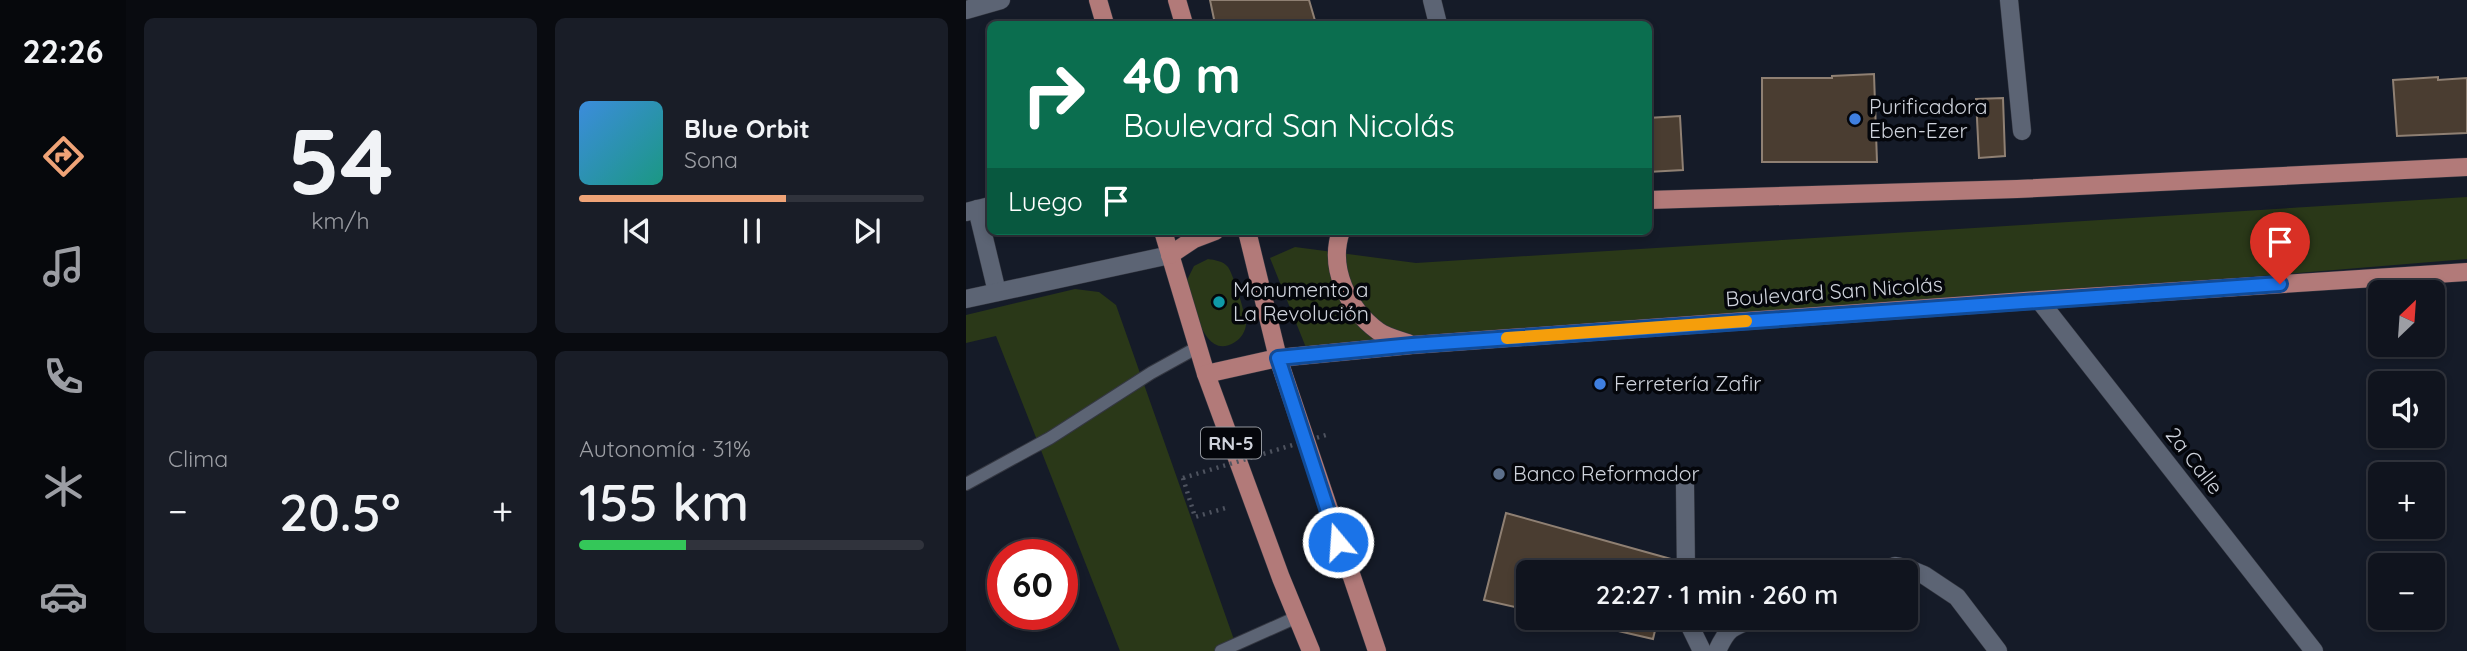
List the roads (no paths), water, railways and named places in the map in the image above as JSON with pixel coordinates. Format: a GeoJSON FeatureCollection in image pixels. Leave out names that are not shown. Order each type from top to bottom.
{"type":"FeatureCollection","features":[{"type":"Feature","properties":{"kind":"main road"},"geometry":{"type":"LineString","coordinates":[[1098,0],[1104,21]]}},
{"type":"Feature","properties":{"kind":"main road"},"geometry":{"type":"LineString","coordinates":[[1177,0],[1183,21]]}},
{"type":"Feature","properties":{"kind":"main road"},"geometry":{"type":"LineString","coordinates":[[1652,200],[2031,188],[2467,167]]}},
{"type":"Feature","properties":{"kind":"main road","name":"RN-5"},"geometry":{"type":"LineString","coordinates":[[1164,235],[1206,374],[1311,651]]}},
{"type":"Feature","properties":{"kind":"main road"},"geometry":{"type":"LineString","coordinates":[[1170,255],[1204,235]]}},
{"type":"Feature","properties":{"kind":"main road"},"geometry":{"type":"LineString","coordinates":[[1248,235],[1278,358],[1377,651]]}},
{"type":"Feature","properties":{"kind":"main road"},"geometry":{"type":"LineString","coordinates":[[1339,235],[1339,276],[1354,308],[1379,332],[1412,345]]}},
{"type":"Feature","properties":{"kind":"main road","name":"Boulevard San Nicolás"},"geometry":{"type":"LineString","coordinates":[[1206,374],[1278,358],[1412,345],[2467,272]]}},
{"type":"Feature","properties":{"kind":"street"},"geometry":{"type":"LineString","coordinates":[[966,10],[1001,0]]}},
{"type":"Feature","properties":{"kind":"street"},"geometry":{"type":"LineString","coordinates":[[1432,0],[1437,21]]}},
{"type":"Feature","properties":{"kind":"street"},"geometry":{"type":"LineString","coordinates":[[2009,0],[2022,131]]}},
{"type":"Feature","properties":{"kind":"street"},"geometry":{"type":"LineString","coordinates":[[978,209],[997,292]]}},
{"type":"Feature","properties":{"kind":"street"},"geometry":{"type":"LineString","coordinates":[[966,299],[1170,255]]}},
{"type":"Feature","properties":{"kind":"street","name":"2a Calle"},"geometry":{"type":"LineString","coordinates":[[2039,300],[2314,651]]}},
{"type":"Feature","properties":{"kind":"street"},"geometry":{"type":"LineString","coordinates":[[1685,485],[1686,560]]}},
{"type":"Feature","properties":{"kind":"street"},"geometry":{"type":"LineString","coordinates":[[1918,573],[1957,597],[1998,651]]}},
{"type":"Feature","properties":{"kind":"street"},"geometry":{"type":"LineString","coordinates":[[1692,630],[1702,651]]}},
{"type":"Feature","properties":{"kind":"street"},"geometry":{"type":"LineString","coordinates":[[1717,651],[1728,630]]}},
{"type":"Feature","properties":{"kind":"lane"},"geometry":{"type":"LineString","coordinates":[[966,485],[1050,439],[1152,373],[1198,347]]}},
{"type":"Feature","properties":{"kind":"lane"},"geometry":{"type":"LineString","coordinates":[[1221,651],[1297,617]]}},
{"type":"Feature","properties":{"kind":"place","name":"Purificadora Eben-Ezer"},"geometry":{"type":"Point","coordinates":[1855,119]}},
{"type":"Feature","properties":{"kind":"place","name":"Monumento a La Revolución"},"geometry":{"type":"Point","coordinates":[1219,302]}},
{"type":"Feature","properties":{"kind":"place","name":"Ferretería Zafir"},"geometry":{"type":"Point","coordinates":[1600,384]}},
{"type":"Feature","properties":{"kind":"place","name":"Banco Reformador"},"geometry":{"type":"Point","coordinates":[1499,474]}}]}
